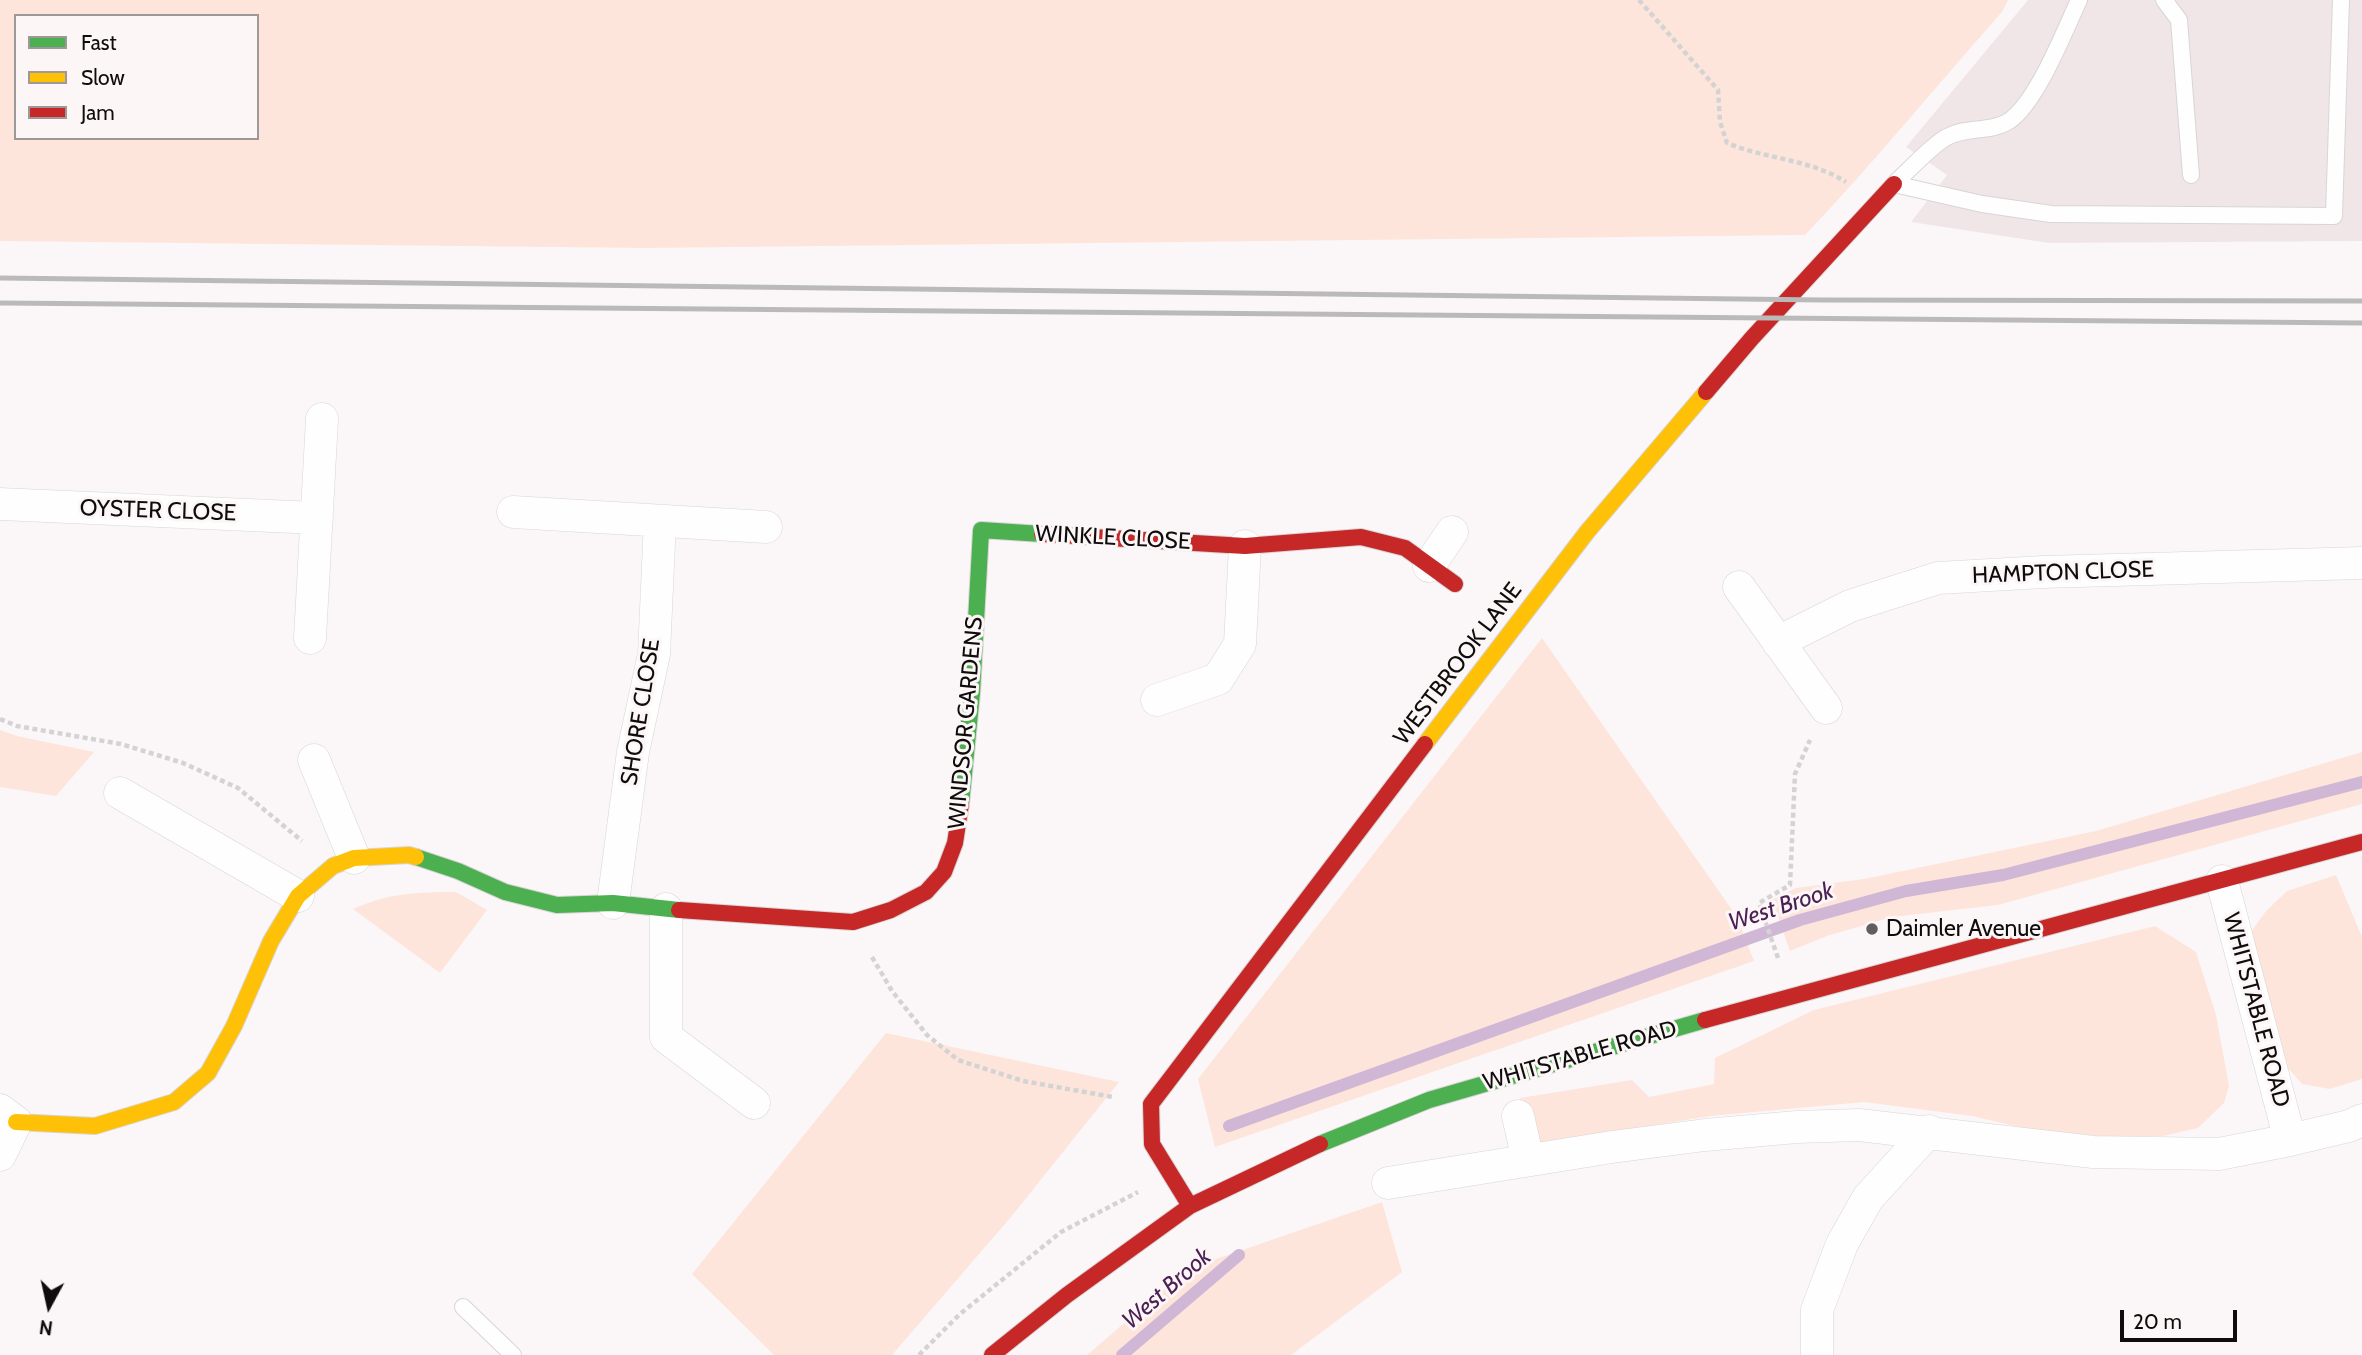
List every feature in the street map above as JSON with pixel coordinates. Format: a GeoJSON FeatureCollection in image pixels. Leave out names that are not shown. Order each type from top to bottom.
{"type":"FeatureCollection","features":[{"type":"Feature","properties":{"kind":"street","name":"WESTBROOK LANE"},"geometry":{"type":"LineString","coordinates":[[1151,1104],[1587,532],[1752,338],[1894,184]]}},
{"type":"Feature","properties":{"kind":"street"},"geometry":{"type":"LineString","coordinates":[[310,638],[322,419]]}},
{"type":"Feature","properties":{"kind":"street","name":"OYSTER CLOSE"},"geometry":{"type":"LineString","coordinates":[[0,504],[317,518]]}},
{"type":"Feature","properties":{"kind":"street"},"geometry":{"type":"LineString","coordinates":[[513,512],[766,527]]}},
{"type":"Feature","properties":{"kind":"street","name":"SHORE CLOSE"},"geometry":{"type":"LineString","coordinates":[[613,903],[633,752],[654,654],[660,521]]}},
{"type":"Feature","properties":{"kind":"street","name":"WINDSOR GARDENS"},"geometry":{"type":"LineString","coordinates":[[343,862],[409,855],[458,871],[505,892],[557,905],[613,903],[853,922],[916,900],[943,874],[955,849],[968,740],[981,530]]}},
{"type":"Feature","properties":{"kind":"street","name":"WINKLE CLOSE"},"geometry":{"type":"LineString","coordinates":[[981,530],[1245,546],[1361,537],[1405,548],[1454,584]]}},
{"type":"Feature","properties":{"kind":"street"},"geometry":{"type":"LineString","coordinates":[[1429,566],[1452,532]]}},
{"type":"Feature","properties":{"kind":"street"},"geometry":{"type":"LineString","coordinates":[[1157,701],[1218,679],[1240,644],[1245,546]]}},
{"type":"Feature","properties":{"kind":"street","name":"HAMPTON CLOSE"},"geometry":{"type":"LineString","coordinates":[[1778,642],[1850,606],[1938,578],[2043,572],[2362,563]]}},
{"type":"Feature","properties":{"kind":"street"},"geometry":{"type":"LineString","coordinates":[[1739,587],[1826,708]]}},
{"type":"Feature","properties":{"kind":"street"},"geometry":{"type":"LineString","coordinates":[[0,1155],[8,1116],[95,1126],[174,1102],[208,1073],[234,1026],[271,941],[298,896],[343,862],[314,760]]}},
{"type":"Feature","properties":{"kind":"street"},"geometry":{"type":"LineString","coordinates":[[120,793],[298,896]]}},
{"type":"Feature","properties":{"kind":"street","name":"WHITSTABLE ROAD"},"geometry":{"type":"LineString","coordinates":[[992,1355],[1067,1295],[1189,1206],[1299,1153],[1429,1100],[1782,998],[2362,842]]}},
{"type":"Feature","properties":{"kind":"street","name":"WHITSTABLE ROAD"},"geometry":{"type":"LineString","coordinates":[[2222,881],[2290,1140]]}},
{"type":"Feature","properties":{"kind":"street"},"geometry":{"type":"LineString","coordinates":[[666,909],[666,1037],[754,1103]]}},
{"type":"Feature","properties":{"kind":"street"},"geometry":{"type":"LineString","coordinates":[[1151,1104],[1152,1144],[1189,1206]]}},
{"type":"Feature","properties":{"kind":"street","name":"WHITSTABLE ROAD"},"geometry":{"type":"LineString","coordinates":[[1518,1116],[1528,1160]]}},
{"type":"Feature","properties":{"kind":"street","name":"WHITSTABLE ROAD"},"geometry":{"type":"LineString","coordinates":[[1388,1183],[1704,1135],[1797,1127],[1859,1125],[1930,1131],[2094,1152],[2219,1154],[2356,1123]]}},
{"type":"Feature","properties":{"kind":"street"},"geometry":{"type":"LineString","coordinates":[[1817,1355],[1817,1310],[1842,1244],[1868,1198],[1930,1131]]}},
{"type":"Feature","properties":{"kind":"lane"},"geometry":{"type":"LineString","coordinates":[[1894,184],[1945,137],[1962,131],[1991,128],[2010,120],[2036,90],[2079,0]]}},
{"type":"Feature","properties":{"kind":"lane"},"geometry":{"type":"LineString","coordinates":[[2164,0],[2179,20],[2191,175]]}},
{"type":"Feature","properties":{"kind":"lane"},"geometry":{"type":"LineString","coordinates":[[1894,184],[1982,204],[2051,214],[2334,216],[2341,0]]}},
{"type":"Feature","properties":{"kind":"lane"},"geometry":{"type":"LineString","coordinates":[[463,1307],[513,1355]]}},
{"type":"Feature","properties":{"kind":"path"},"geometry":{"type":"LineString","coordinates":[[1639,0],[1718,90],[1720,122],[1727,143],[1751,153],[1828,170],[1877,201]]}},
{"type":"Feature","properties":{"kind":"path"},"geometry":{"type":"LineString","coordinates":[[1778,956],[1759,903],[1790,886],[1795,774],[1826,708]]}},
{"type":"Feature","properties":{"kind":"path"},"geometry":{"type":"LineString","coordinates":[[0,719],[17,726],[121,744],[183,763],[238,788],[343,862]]}},
{"type":"Feature","properties":{"kind":"path"},"geometry":{"type":"LineString","coordinates":[[853,922],[892,992],[927,1035],[958,1060],[1023,1081],[1151,1104]]}},
{"type":"Feature","properties":{"kind":"path"},"geometry":{"type":"LineString","coordinates":[[919,1355],[960,1314],[1061,1232],[1170,1175]]}},
{"type":"Feature","properties":{"kind":"shaded area"},"geometry":{"type":"Polygon","coordinates":[[[0,0],[2008,0],[2002,12],[1805,235],[645,248],[0,241],[0,0]]]}},
{"type":"Feature","properties":{"kind":"shaded area"},"geometry":{"type":"Polygon","coordinates":[[[2028,0],[2362,0],[2362,241],[2049,243],[1911,222],[1947,175],[1906,147],[2028,0]]]}},
{"type":"Feature","properties":{"kind":"shaded area"},"geometry":{"type":"Polygon","coordinates":[[[1542,638],[1737,917],[1754,961],[1215,1147],[1198,1079],[1542,638]]]}},
{"type":"Feature","properties":{"kind":"shaded area"},"geometry":{"type":"Polygon","coordinates":[[[0,730],[94,752],[56,796],[0,787],[0,730]]]}},
{"type":"Feature","properties":{"kind":"shaded area"},"geometry":{"type":"Polygon","coordinates":[[[2362,752],[2362,804],[1998,905],[1892,917],[1827,936],[1790,951],[1772,900],[1796,888],[1864,879],[2096,831],[2362,752]]]}},
{"type":"Feature","properties":{"kind":"shaded area"},"geometry":{"type":"Polygon","coordinates":[[[2336,875],[2362,937],[2362,1079],[2330,1089],[2302,1084],[2282,1061],[2251,932],[2266,911],[2287,891],[2336,875]]]}},
{"type":"Feature","properties":{"kind":"shaded area"},"geometry":{"type":"Polygon","coordinates":[[[456,892],[487,910],[440,973],[353,909],[403,894],[456,892]]]}},
{"type":"Feature","properties":{"kind":"shaded area"},"geometry":{"type":"Polygon","coordinates":[[[2155,926],[2196,952],[2216,1015],[2229,1086],[2224,1103],[2198,1128],[2163,1136],[2062,1137],[1972,1116],[1864,1102],[1711,1116],[1529,1145],[1520,1098],[1632,1080],[1649,1097],[1714,1084],[1715,1058],[1814,1010],[2155,926]]]}},
{"type":"Feature","properties":{"kind":"shaded area"},"geometry":{"type":"Polygon","coordinates":[[[886,1033],[1119,1082],[1011,1217],[892,1355],[774,1355],[692,1274],[886,1033]]]}},
{"type":"Feature","properties":{"kind":"shaded area"},"geometry":{"type":"Polygon","coordinates":[[[1382,1202],[1402,1272],[1291,1355],[1087,1355],[1187,1269],[1382,1202]]]}},
{"type":"Feature","properties":{"kind":"waterway","name":"West Brook"},"geometry":{"type":"LineString","coordinates":[[1229,1126],[1800,920],[1906,891],[2003,875],[2362,782]]}},
{"type":"Feature","properties":{"kind":"waterway","name":"West Brook"},"geometry":{"type":"LineString","coordinates":[[1122,1355],[1239,1255]]}},
{"type":"Feature","properties":{"kind":"railway"},"geometry":{"type":"LineString","coordinates":[[0,278],[1822,300],[2362,301]]}},
{"type":"Feature","properties":{"kind":"railway"},"geometry":{"type":"LineString","coordinates":[[0,303],[2362,323]]}},
{"type":"Feature","properties":{"kind":"traffic: fast"},"geometry":{"type":"LineString","coordinates":[[961,804],[972,693],[981,530],[1042,534]]}},
{"type":"Feature","properties":{"kind":"traffic: fast"},"geometry":{"type":"LineString","coordinates":[[416,857],[458,871],[505,892],[557,905],[613,903],[679,910]]}},
{"type":"Feature","properties":{"kind":"traffic: fast"},"geometry":{"type":"LineString","coordinates":[[1320,1144],[1429,1100],[1705,1020]]}},
{"type":"Feature","properties":{"kind":"traffic: slow"},"geometry":{"type":"LineString","coordinates":[[1425,744],[1587,532],[1706,392]]}},
{"type":"Feature","properties":{"kind":"traffic: slow"},"geometry":{"type":"LineString","coordinates":[[16,1122],[95,1126],[174,1102],[208,1073],[234,1026],[271,941],[298,896],[333,866],[354,858],[409,855],[416,857]]}},
{"type":"Feature","properties":{"kind":"traffic: jam"},"geometry":{"type":"LineString","coordinates":[[1706,392],[1894,184]]}},
{"type":"Feature","properties":{"kind":"traffic: jam"},"geometry":{"type":"LineString","coordinates":[[1042,534],[1245,546],[1361,537],[1405,548],[1455,584]]}},
{"type":"Feature","properties":{"kind":"traffic: jam"},"geometry":{"type":"LineString","coordinates":[[1190,1206],[1152,1144],[1151,1104],[1425,744]]}},
{"type":"Feature","properties":{"kind":"traffic: jam"},"geometry":{"type":"LineString","coordinates":[[679,910],[853,922],[891,910],[926,892],[944,872],[955,843],[961,804]]}},
{"type":"Feature","properties":{"kind":"traffic: jam"},"geometry":{"type":"LineString","coordinates":[[1705,1020],[2362,842]]}},
{"type":"Feature","properties":{"kind":"traffic: jam"},"geometry":{"type":"LineString","coordinates":[[992,1355],[1067,1295],[1190,1206],[1320,1144]]}},
{"type":"Feature","properties":{"kind":"place","name":"Daimler Avenue"},"geometry":{"type":"Point","coordinates":[1872,929]}}]}
